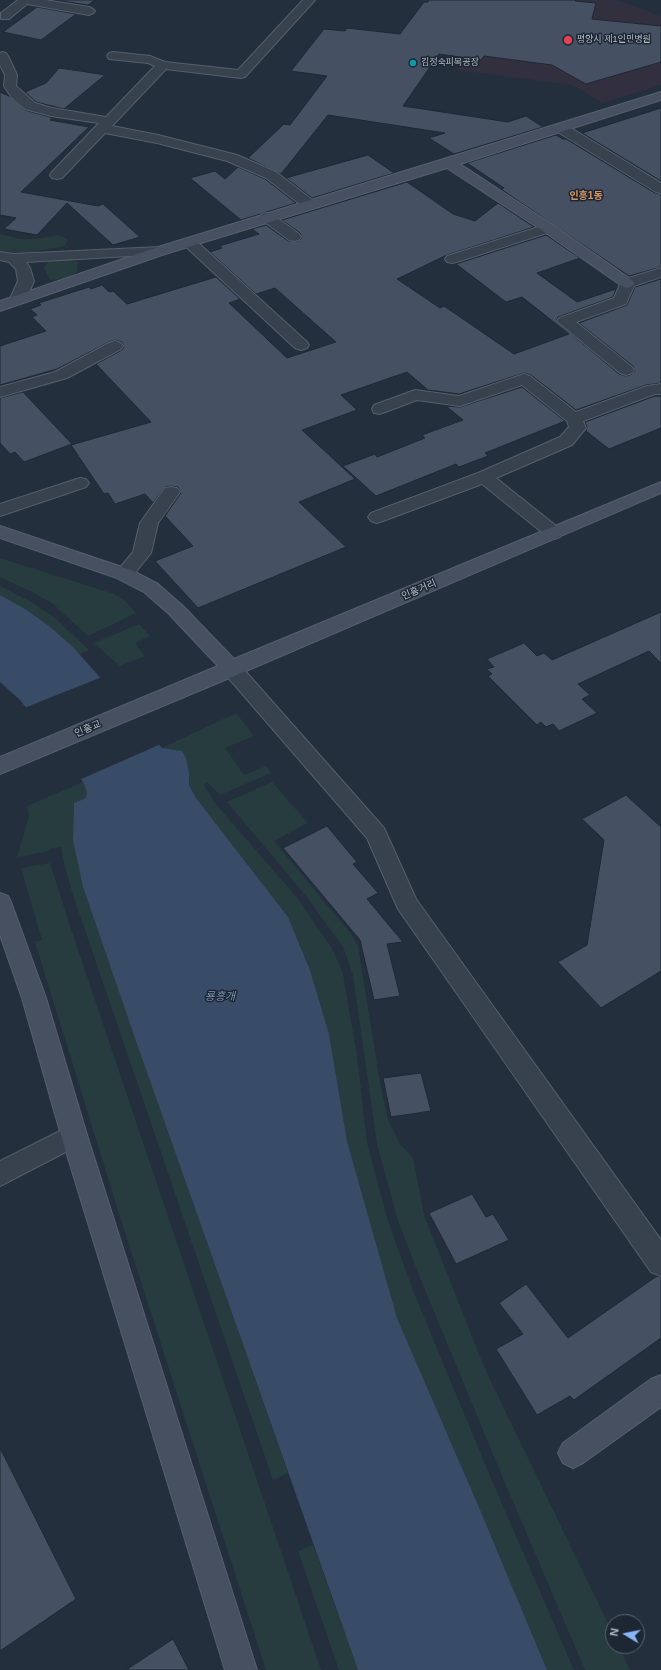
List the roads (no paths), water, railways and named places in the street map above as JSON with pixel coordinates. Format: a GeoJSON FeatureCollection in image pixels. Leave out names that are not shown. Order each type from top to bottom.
{"type":"FeatureCollection","features":[{"type":"Feature","properties":{"kind":"street"},"geometry":{"type":"LineString","coordinates":[[5,16],[25,0],[89,10]]}},
{"type":"Feature","properties":{"kind":"street"},"geometry":{"type":"LineString","coordinates":[[113,56],[241,74],[309,0]]}},
{"type":"Feature","properties":{"kind":"street"},"geometry":{"type":"LineString","coordinates":[[2,56],[11,75],[10,86],[17,95],[30,106],[232,158],[271,175],[310,205]]}},
{"type":"Feature","properties":{"kind":"street"},"geometry":{"type":"LineString","coordinates":[[57,175],[163,64]]}},
{"type":"Feature","properties":{"kind":"street"},"geometry":{"type":"LineString","coordinates":[[0,306],[160,251],[449,163],[661,96]]}},
{"type":"Feature","properties":{"kind":"street"},"geometry":{"type":"LineString","coordinates":[[561,128],[661,190]]}},
{"type":"Feature","properties":{"kind":"street"},"geometry":{"type":"LineString","coordinates":[[449,163],[548,228],[627,283]]}},
{"type":"Feature","properties":{"kind":"street"},"geometry":{"type":"LineString","coordinates":[[267,218],[294,237]]}},
{"type":"Feature","properties":{"kind":"street"},"geometry":{"type":"LineString","coordinates":[[452,260],[548,228]]}},
{"type":"Feature","properties":{"kind":"street"},"geometry":{"type":"LineString","coordinates":[[189,242],[301,345]]}},
{"type":"Feature","properties":{"kind":"street"},"geometry":{"type":"LineString","coordinates":[[7,257],[160,251]]}},
{"type":"Feature","properties":{"kind":"street"},"geometry":{"type":"LineString","coordinates":[[7,257],[23,268],[26,281],[18,299]]}},
{"type":"Feature","properties":{"kind":"street"},"geometry":{"type":"LineString","coordinates":[[627,283],[661,272]]}},
{"type":"Feature","properties":{"kind":"street"},"geometry":{"type":"LineString","coordinates":[[626,370],[565,321],[620,301],[627,283]]}},
{"type":"Feature","properties":{"kind":"street"},"geometry":{"type":"LineString","coordinates":[[0,392],[61,375],[115,346]]}},
{"type":"Feature","properties":{"kind":"street"},"geometry":{"type":"LineString","coordinates":[[377,517],[484,477],[566,441],[578,428],[574,419],[524,378],[460,401],[415,395],[380,409]]}},
{"type":"Feature","properties":{"kind":"street"},"geometry":{"type":"LineString","coordinates":[[574,419],[653,389],[661,389]]}},
{"type":"Feature","properties":{"kind":"street"},"geometry":{"type":"LineString","coordinates":[[484,477],[554,533]]}},
{"type":"Feature","properties":{"kind":"street"},"geometry":{"type":"LineString","coordinates":[[0,510],[80,483]]}},
{"type":"Feature","properties":{"kind":"street","name":"인흥거리"},"geometry":{"type":"LineString","coordinates":[[177,692],[661,487]]}},
{"type":"Feature","properties":{"kind":"street"},"geometry":{"type":"LineString","coordinates":[[124,574],[142,553],[149,523],[171,492]]}},
{"type":"Feature","properties":{"kind":"street"},"geometry":{"type":"LineString","coordinates":[[0,532],[124,574],[151,588],[176,610],[232,669],[376,834],[406,903],[661,1263]]}},
{"type":"Feature","properties":{"kind":"street","name":"인흥교"},"geometry":{"type":"LineString","coordinates":[[0,766],[177,692]]}},
{"type":"Feature","properties":{"kind":"street"},"geometry":{"type":"LineString","coordinates":[[0,902],[34,998],[74,1135],[241,1670]]}},
{"type":"Feature","properties":{"kind":"street"},"geometry":{"type":"LineString","coordinates":[[0,1174],[74,1135]]}},
{"type":"Feature","properties":{"kind":"street"},"geometry":{"type":"LineString","coordinates":[[573,1453],[661,1389]]}},
{"type":"Feature","properties":{"kind":"water","name":"룡흥개"},"geometry":{"type":"Polygon","coordinates":[[[0,595],[27,610],[49,626],[74,648],[162,748],[182,751],[186,758],[189,772],[189,785],[196,798],[288,917],[310,970],[329,1034],[347,1141],[397,1318],[478,1505],[547,1670],[358,1670],[83,887],[73,841],[74,803],[86,798],[87,792],[83,782],[20,700],[0,682],[0,595]]]}},
{"type":"Feature","properties":{"kind":"place","name":"평양시 제1인민병원"},"geometry":{"type":"Point","coordinates":[568,40]}},
{"type":"Feature","properties":{"kind":"place","name":"김정숙피복공장"},"geometry":{"type":"Point","coordinates":[413,63]}},
{"type":"Feature","properties":{"kind":"district","name":"인흥1동"},"geometry":{"type":"Point","coordinates":[586,196]}}]}
